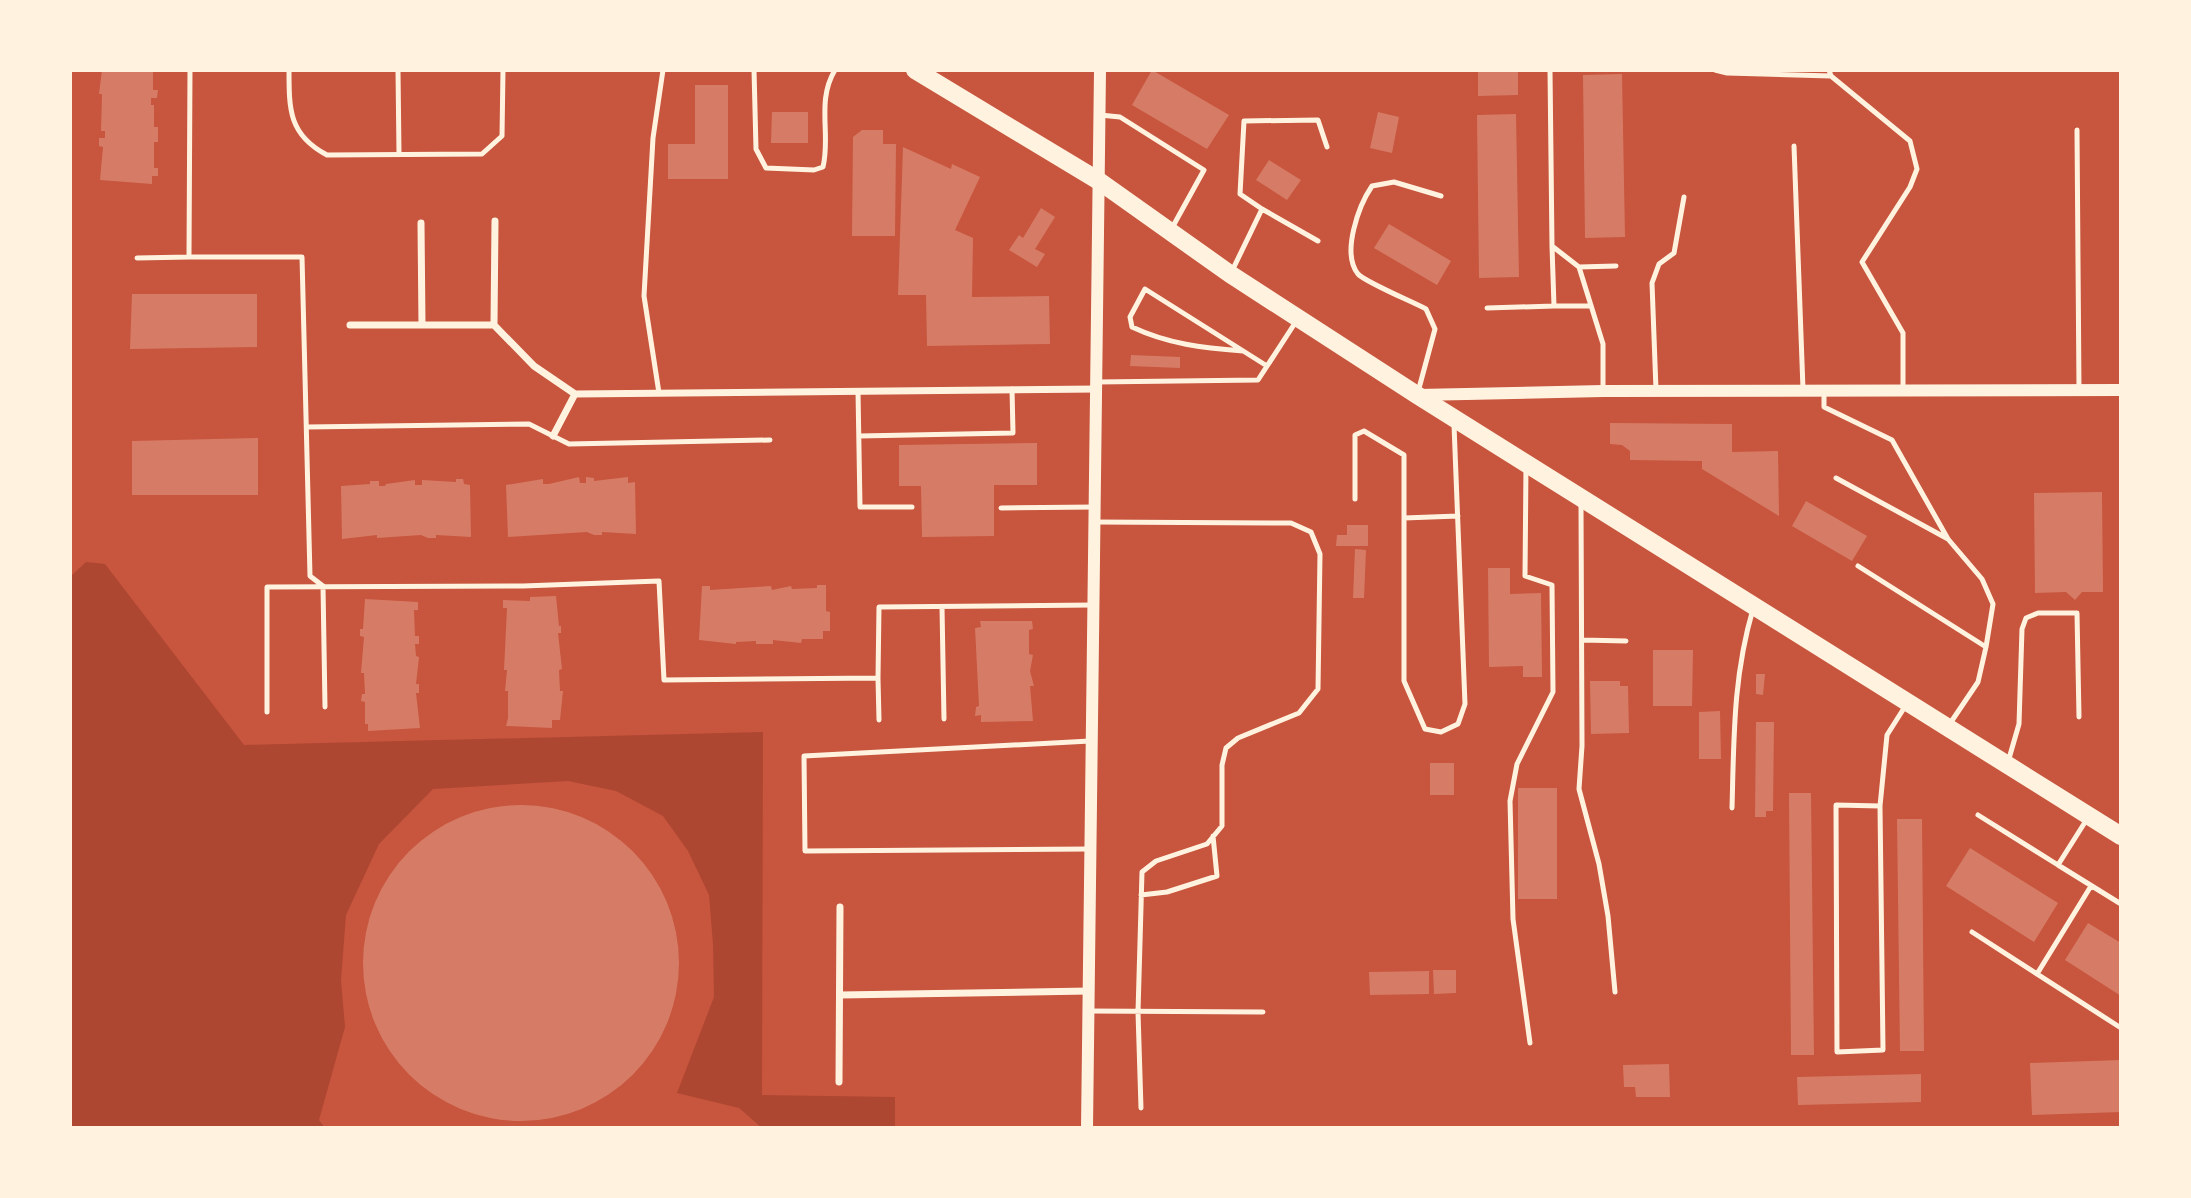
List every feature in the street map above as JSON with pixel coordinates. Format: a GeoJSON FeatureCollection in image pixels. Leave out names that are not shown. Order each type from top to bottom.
{"type":"FeatureCollection","features":[{"type":"Feature","properties":{"kind":"highway"},"geometry":{"type":"LineString","coordinates":[[915,70],[1099,181],[1230,274],[1417,395],[2121,836]]}},
{"type":"Feature","properties":{"kind":"street"},"geometry":{"type":"LineString","coordinates":[[1087,1128],[1100,70]]}},
{"type":"Feature","properties":{"kind":"street"},"geometry":{"type":"LineString","coordinates":[[495,221],[494,325],[534,366],[575,394],[1012,390],[1097,386]]}},
{"type":"Feature","properties":{"kind":"street"},"geometry":{"type":"LineString","coordinates":[[421,223],[422,325]]}},
{"type":"Feature","properties":{"kind":"street"},"geometry":{"type":"LineString","coordinates":[[350,325],[494,325]]}},
{"type":"Feature","properties":{"kind":"street"},"geometry":{"type":"LineString","coordinates":[[1417,395],[1603,391],[1656,393],[2121,390]]}},
{"type":"Feature","properties":{"kind":"street"},"geometry":{"type":"LineString","coordinates":[[553,436],[575,394]]}},
{"type":"Feature","properties":{"kind":"street"},"geometry":{"type":"LineString","coordinates":[[839,1082],[840,907]]}},
{"type":"Feature","properties":{"kind":"street"},"geometry":{"type":"LineString","coordinates":[[840,995],[1089,990]]}},
{"type":"Feature","properties":{"kind":"lane"},"geometry":{"type":"LineString","coordinates":[[189,257],[190,70]]}},
{"type":"Feature","properties":{"kind":"lane"},"geometry":{"type":"LineString","coordinates":[[289,70],[294,125],[307,144],[327,155],[482,154],[502,136],[503,70]]}},
{"type":"Feature","properties":{"kind":"lane"},"geometry":{"type":"LineString","coordinates":[[398,70],[399,154]]}},
{"type":"Feature","properties":{"kind":"lane"},"geometry":{"type":"LineString","coordinates":[[659,393],[644,296],[653,138],[659,82],[663,70]]}},
{"type":"Feature","properties":{"kind":"lane"},"geometry":{"type":"LineString","coordinates":[[754,70],[756,149],[766,167],[814,170],[823,167],[826,154],[826,92],[835,70]]}},
{"type":"Feature","properties":{"kind":"lane"},"geometry":{"type":"LineString","coordinates":[[1550,70],[1554,306]]}},
{"type":"Feature","properties":{"kind":"lane"},"geometry":{"type":"LineString","coordinates":[[1715,70],[1727,73],[1830,73],[1910,141],[1917,169],[1910,187],[1862,262],[1903,333],[1903,391]]}},
{"type":"Feature","properties":{"kind":"lane"},"geometry":{"type":"LineString","coordinates":[[1100,115],[1120,117],[1204,170],[1170,231]]}},
{"type":"Feature","properties":{"kind":"lane"},"geometry":{"type":"LineString","coordinates":[[1318,241],[1240,194],[1244,121],[1318,120],[1326,148]]}},
{"type":"Feature","properties":{"kind":"lane"},"geometry":{"type":"LineString","coordinates":[[2077,130],[2079,390]]}},
{"type":"Feature","properties":{"kind":"lane"},"geometry":{"type":"LineString","coordinates":[[1794,146],[1803,392]]}},
{"type":"Feature","properties":{"kind":"lane"},"geometry":{"type":"LineString","coordinates":[[1417,395],[1435,329],[1426,309],[1359,275],[1351,258],[1358,207],[1372,186],[1394,182],[1441,196]]}},
{"type":"Feature","properties":{"kind":"lane"},"geometry":{"type":"LineString","coordinates":[[1656,393],[1652,283],[1659,264],[1674,253],[1684,197]]}},
{"type":"Feature","properties":{"kind":"lane"},"geometry":{"type":"LineString","coordinates":[[1230,274],[1262,209]]}},
{"type":"Feature","properties":{"kind":"lane"},"geometry":{"type":"LineString","coordinates":[[1552,246],[1579,267],[1603,344],[1603,391]]}},
{"type":"Feature","properties":{"kind":"lane"},"geometry":{"type":"LineString","coordinates":[[137,258],[302,257],[310,576],[323,586]]}},
{"type":"Feature","properties":{"kind":"lane"},"geometry":{"type":"LineString","coordinates":[[1579,267],[1616,266]]}},
{"type":"Feature","properties":{"kind":"lane"},"geometry":{"type":"LineString","coordinates":[[1243,351],[1185,346],[1155,338],[1132,327],[1130,317],[1145,289],[1267,366]]}},
{"type":"Feature","properties":{"kind":"lane"},"geometry":{"type":"LineString","coordinates":[[1487,308],[1591,306]]}},
{"type":"Feature","properties":{"kind":"lane"},"geometry":{"type":"LineString","coordinates":[[1097,386],[1258,380],[1298,318]]}},
{"type":"Feature","properties":{"kind":"lane"},"geometry":{"type":"LineString","coordinates":[[859,436],[1013,433],[1012,390]]}},
{"type":"Feature","properties":{"kind":"lane"},"geometry":{"type":"LineString","coordinates":[[858,391],[860,507],[912,507]]}},
{"type":"Feature","properties":{"kind":"lane"},"geometry":{"type":"LineString","coordinates":[[1824,392],[1824,407],[1892,440],[1948,539],[1982,579],[1993,604],[1978,682],[1947,728]]}},
{"type":"Feature","properties":{"kind":"lane"},"geometry":{"type":"LineString","coordinates":[[1355,499],[1355,435],[1364,431],[1404,455],[1404,681],[1424,729],[1441,732],[1458,724],[1465,704],[1454,418]]}},
{"type":"Feature","properties":{"kind":"lane"},"geometry":{"type":"LineString","coordinates":[[307,427],[528,424],[569,444],[770,440]]}},
{"type":"Feature","properties":{"kind":"lane"},"geometry":{"type":"LineString","coordinates":[[1526,463],[1525,576],[1552,585],[1553,692],[1517,764],[1510,801],[1513,919],[1530,1043]]}},
{"type":"Feature","properties":{"kind":"lane"},"geometry":{"type":"LineString","coordinates":[[1836,478],[1948,539]]}},
{"type":"Feature","properties":{"kind":"lane"},"geometry":{"type":"LineString","coordinates":[[1581,497],[1583,640],[1579,789],[1599,864],[1608,916],[1615,992]]}},
{"type":"Feature","properties":{"kind":"lane"},"geometry":{"type":"LineString","coordinates":[[1001,508],[1095,507]]}},
{"type":"Feature","properties":{"kind":"lane"},"geometry":{"type":"LineString","coordinates":[[1404,517],[1458,516]]}},
{"type":"Feature","properties":{"kind":"lane"},"geometry":{"type":"LineString","coordinates":[[1095,522],[1291,523],[1311,533],[1320,554],[1318,689],[1299,713],[1238,738],[1226,748],[1222,765],[1222,826],[1207,844],[1156,861],[1142,872],[1138,1012],[1141,1108]]}},
{"type":"Feature","properties":{"kind":"lane"},"geometry":{"type":"LineString","coordinates":[[1858,566],[1986,647]]}},
{"type":"Feature","properties":{"kind":"lane"},"geometry":{"type":"LineString","coordinates":[[267,712],[267,587],[659,581],[664,680],[878,678]]}},
{"type":"Feature","properties":{"kind":"lane"},"geometry":{"type":"LineString","coordinates":[[323,586],[325,707]]}},
{"type":"Feature","properties":{"kind":"lane"},"geometry":{"type":"LineString","coordinates":[[879,720],[879,607],[1094,605]]}},
{"type":"Feature","properties":{"kind":"lane"},"geometry":{"type":"LineString","coordinates":[[1732,808],[1735,693],[1740,653],[1754,606]]}},
{"type":"Feature","properties":{"kind":"lane"},"geometry":{"type":"LineString","coordinates":[[942,607],[944,719]]}},
{"type":"Feature","properties":{"kind":"lane"},"geometry":{"type":"LineString","coordinates":[[2007,765],[2019,724],[2022,629],[2026,618],[2039,612],[2077,613],[2079,717]]}},
{"type":"Feature","properties":{"kind":"lane"},"geometry":{"type":"LineString","coordinates":[[1583,640],[1626,641]]}},
{"type":"Feature","properties":{"kind":"lane"},"geometry":{"type":"LineString","coordinates":[[1880,806],[1836,805],[1838,1052],[1883,1050],[1880,806],[1887,735],[1907,702]]}},
{"type":"Feature","properties":{"kind":"lane"},"geometry":{"type":"LineString","coordinates":[[1090,849],[806,851],[804,756],[1092,741]]}},
{"type":"Feature","properties":{"kind":"lane"},"geometry":{"type":"LineString","coordinates":[[1978,815],[2121,904]]}},
{"type":"Feature","properties":{"kind":"lane"},"geometry":{"type":"LineString","coordinates":[[2058,865],[2089,816]]}},
{"type":"Feature","properties":{"kind":"lane"},"geometry":{"type":"LineString","coordinates":[[1141,895],[1167,892],[1217,876],[1213,836]]}},
{"type":"Feature","properties":{"kind":"lane"},"geometry":{"type":"LineString","coordinates":[[2037,974],[2091,886]]}},
{"type":"Feature","properties":{"kind":"lane"},"geometry":{"type":"LineString","coordinates":[[1972,932],[2121,1028]]}},
{"type":"Feature","properties":{"kind":"lane"},"geometry":{"type":"LineString","coordinates":[[1088,1012],[1263,1012]]}},
{"type":"Feature","properties":{"kind":"shaded area"},"geometry":{"type":"Polygon","coordinates":[[[86,562],[105,564],[244,745],[763,732],[762,1095],[895,1097],[895,1128],[762,1128],[739,1108],[677,1093],[714,997],[709,895],[688,851],[663,816],[616,791],[568,781],[433,789],[379,844],[346,915],[341,980],[345,1027],[319,1120],[325,1128],[70,1128],[70,577],[86,562]]]}},
{"type":"Feature","properties":{"kind":"building"},"geometry":{"type":"Polygon","coordinates":[[[102,70],[153,70],[153,90],[158,90],[157,98],[151,98],[151,105],[154,105],[154,127],[158,127],[158,142],[154,142],[154,168],[158,168],[158,176],[152,176],[152,184],[100,180],[103,147],[99,146],[99,138],[105,138],[105,131],[101,131],[102,94],[99,94],[102,70]]]}},
{"type":"Feature","properties":{"kind":"building"},"geometry":{"type":"Polygon","coordinates":[[[1152,70],[1229,115],[1207,149],[1132,105],[1152,70]]]}},
{"type":"Feature","properties":{"kind":"building"},"geometry":{"type":"Polygon","coordinates":[[[1478,70],[1518,70],[1518,95],[1478,96],[1478,70]]]}},
{"type":"Feature","properties":{"kind":"building"},"geometry":{"type":"Polygon","coordinates":[[[1622,74],[1625,237],[1585,238],[1583,75],[1622,74]]]}},
{"type":"Feature","properties":{"kind":"building"},"geometry":{"type":"Polygon","coordinates":[[[695,85],[728,85],[728,179],[668,179],[668,144],[695,144],[695,85]]]}},
{"type":"Feature","properties":{"kind":"building"},"geometry":{"type":"Polygon","coordinates":[[[772,112],[808,112],[808,143],[771,143],[772,112]]]}},
{"type":"Feature","properties":{"kind":"building"},"geometry":{"type":"Polygon","coordinates":[[[1378,112],[1399,117],[1392,153],[1370,148],[1378,112]]]}},
{"type":"Feature","properties":{"kind":"building"},"geometry":{"type":"Polygon","coordinates":[[[1516,114],[1519,277],[1479,278],[1477,115],[1516,114]]]}},
{"type":"Feature","properties":{"kind":"building"},"geometry":{"type":"Polygon","coordinates":[[[862,130],[883,130],[883,144],[896,144],[895,236],[852,236],[853,137],[862,130]]]}},
{"type":"Feature","properties":{"kind":"building"},"geometry":{"type":"Polygon","coordinates":[[[903,147],[951,169],[952,164],[980,177],[955,230],[973,238],[972,297],[1049,296],[1050,344],[927,346],[926,295],[898,295],[903,147]]]}},
{"type":"Feature","properties":{"kind":"building"},"geometry":{"type":"Polygon","coordinates":[[[1269,160],[1301,180],[1287,200],[1256,180],[1269,160]]]}},
{"type":"Feature","properties":{"kind":"building"},"geometry":{"type":"Polygon","coordinates":[[[1041,208],[1055,217],[1035,249],[1045,254],[1037,267],[1009,250],[1019,235],[1023,238],[1041,208]]]}},
{"type":"Feature","properties":{"kind":"building"},"geometry":{"type":"Polygon","coordinates":[[[1389,224],[1451,261],[1437,285],[1374,248],[1389,224]]]}},
{"type":"Feature","properties":{"kind":"building"},"geometry":{"type":"Polygon","coordinates":[[[132,294],[257,294],[257,347],[130,349],[132,294]]]}},
{"type":"Feature","properties":{"kind":"building"},"geometry":{"type":"Polygon","coordinates":[[[1131,355],[1180,357],[1180,368],[1130,366],[1131,355]]]}},
{"type":"Feature","properties":{"kind":"building"},"geometry":{"type":"Polygon","coordinates":[[[1610,423],[1732,424],[1732,452],[1778,451],[1779,516],[1702,469],[1702,461],[1630,460],[1630,451],[1622,445],[1610,444],[1610,423]]]}},
{"type":"Feature","properties":{"kind":"building"},"geometry":{"type":"Polygon","coordinates":[[[258,438],[258,495],[132,495],[132,441],[258,438]]]}},
{"type":"Feature","properties":{"kind":"building"},"geometry":{"type":"Polygon","coordinates":[[[1037,443],[1037,485],[994,485],[994,536],[922,537],[921,486],[899,486],[899,445],[1037,443]]]}},
{"type":"Feature","properties":{"kind":"building"},"geometry":{"type":"Polygon","coordinates":[[[579,477],[580,483],[586,483],[586,477],[594,478],[594,481],[628,477],[628,483],[635,482],[636,534],[602,532],[602,535],[594,535],[587,532],[508,537],[506,485],[543,479],[543,484],[549,484],[579,477]]]}},
{"type":"Feature","properties":{"kind":"building"},"geometry":{"type":"Polygon","coordinates":[[[456,479],[463,479],[464,484],[470,485],[471,537],[436,535],[436,538],[428,538],[421,535],[377,538],[377,535],[342,539],[341,486],[379,481],[379,486],[385,486],[415,480],[415,485],[422,485],[422,480],[456,482],[456,479]]]}},
{"type":"Feature","properties":{"kind":"building"},"geometry":{"type":"Polygon","coordinates":[[[2102,492],[2103,592],[2082,592],[2075,600],[2066,592],[2035,593],[2034,493],[2102,492]]]}},
{"type":"Feature","properties":{"kind":"building"},"geometry":{"type":"Polygon","coordinates":[[[1806,501],[1867,536],[1852,561],[1792,526],[1806,501]]]}},
{"type":"Feature","properties":{"kind":"building"},"geometry":{"type":"Polygon","coordinates":[[[1347,525],[1368,525],[1368,546],[1336,546],[1337,535],[1347,535],[1347,525]]]}},
{"type":"Feature","properties":{"kind":"building"},"geometry":{"type":"Polygon","coordinates":[[[1355,549],[1366,550],[1364,598],[1353,598],[1355,549]]]}},
{"type":"Feature","properties":{"kind":"building"},"geometry":{"type":"Polygon","coordinates":[[[1488,568],[1510,568],[1510,594],[1541,593],[1542,677],[1523,677],[1523,666],[1489,667],[1488,568]]]}},
{"type":"Feature","properties":{"kind":"building"},"geometry":{"type":"Polygon","coordinates":[[[817,585],[826,585],[826,611],[830,612],[830,631],[823,631],[823,639],[802,639],[801,643],[773,640],[773,644],[699,640],[702,586],[710,586],[710,590],[771,586],[772,590],[791,586],[792,589],[817,588],[817,585]]]}},
{"type":"Feature","properties":{"kind":"building"},"geometry":{"type":"Polygon","coordinates":[[[556,596],[561,626],[561,633],[558,633],[562,669],[559,670],[560,691],[563,691],[560,720],[552,720],[552,728],[506,726],[508,691],[505,691],[507,670],[504,670],[507,608],[503,608],[503,600],[530,601],[530,597],[556,596]]]}},
{"type":"Feature","properties":{"kind":"building"},"geometry":{"type":"Polygon","coordinates":[[[365,599],[418,602],[418,610],[414,610],[415,636],[419,636],[419,644],[415,644],[416,656],[419,657],[416,684],[419,684],[419,693],[416,693],[420,728],[368,731],[368,724],[365,724],[365,702],[361,701],[362,694],[365,694],[364,673],[361,673],[364,637],[360,636],[360,629],[363,629],[365,599]]]}},
{"type":"Feature","properties":{"kind":"building"},"geometry":{"type":"Polygon","coordinates":[[[980,621],[1032,621],[1033,629],[1029,630],[1029,654],[1033,655],[1030,671],[1034,686],[1030,686],[1033,721],[981,722],[981,715],[975,716],[976,707],[979,706],[975,628],[981,627],[980,621]]]}},
{"type":"Feature","properties":{"kind":"building"},"geometry":{"type":"Polygon","coordinates":[[[1653,650],[1693,650],[1692,706],[1653,706],[1653,650]]]}},
{"type":"Feature","properties":{"kind":"building"},"geometry":{"type":"Polygon","coordinates":[[[1756,674],[1765,674],[1763,695],[1756,694],[1756,674]]]}},
{"type":"Feature","properties":{"kind":"building"},"geometry":{"type":"Polygon","coordinates":[[[1590,681],[1620,681],[1620,686],[1628,686],[1629,733],[1591,734],[1590,681]]]}},
{"type":"Feature","properties":{"kind":"building"},"geometry":{"type":"Polygon","coordinates":[[[1720,711],[1721,759],[1699,759],[1699,712],[1720,711]]]}},
{"type":"Feature","properties":{"kind":"building"},"geometry":{"type":"Polygon","coordinates":[[[1756,722],[1774,722],[1773,811],[1766,811],[1766,817],[1755,817],[1756,722]]]}},
{"type":"Feature","properties":{"kind":"building"},"geometry":{"type":"Polygon","coordinates":[[[1430,763],[1454,763],[1454,795],[1430,795],[1430,763]]]}},
{"type":"Feature","properties":{"kind":"building"},"geometry":{"type":"Polygon","coordinates":[[[1518,788],[1557,788],[1557,899],[1518,899],[1518,788]]]}},
{"type":"Feature","properties":{"kind":"building"},"geometry":{"type":"Polygon","coordinates":[[[1789,793],[1811,793],[1814,1055],[1791,1055],[1789,793]]]}},
{"type":"Feature","properties":{"kind":"building"},"geometry":{"type":"Polygon","coordinates":[[[521,805],[552,808],[581,817],[609,832],[633,851],[652,875],[667,903],[676,932],[679,963],[676,994],[667,1023],[652,1051],[633,1075],[609,1094],[581,1109],[552,1118],[521,1121],[490,1118],[461,1109],[433,1094],[409,1075],[390,1051],[375,1023],[366,994],[363,963],[366,932],[375,903],[390,875],[409,851],[433,832],[461,817],[490,808],[521,805]]]}},
{"type":"Feature","properties":{"kind":"building"},"geometry":{"type":"Polygon","coordinates":[[[1897,819],[1922,819],[1924,1051],[1900,1051],[1897,819]]]}},
{"type":"Feature","properties":{"kind":"building"},"geometry":{"type":"Polygon","coordinates":[[[1970,848],[2058,903],[2034,942],[1946,886],[1970,848]]]}},
{"type":"Feature","properties":{"kind":"building"},"geometry":{"type":"Polygon","coordinates":[[[2088,923],[2121,943],[2121,996],[2065,960],[2088,923]]]}},
{"type":"Feature","properties":{"kind":"building"},"geometry":{"type":"Polygon","coordinates":[[[1433,970],[1456,970],[1456,993],[1434,994],[1433,970]]]}},
{"type":"Feature","properties":{"kind":"building"},"geometry":{"type":"Polygon","coordinates":[[[1429,971],[1429,994],[1370,995],[1369,972],[1429,971]]]}},
{"type":"Feature","properties":{"kind":"building"},"geometry":{"type":"Polygon","coordinates":[[[2121,1060],[2121,1112],[2032,1115],[2030,1063],[2121,1060]]]}},
{"type":"Feature","properties":{"kind":"building"},"geometry":{"type":"Polygon","coordinates":[[[1669,1064],[1670,1097],[1636,1097],[1635,1087],[1624,1087],[1623,1065],[1669,1064]]]}},
{"type":"Feature","properties":{"kind":"building"},"geometry":{"type":"Polygon","coordinates":[[[1921,1074],[1921,1102],[1798,1105],[1797,1077],[1921,1074]]]}}]}
